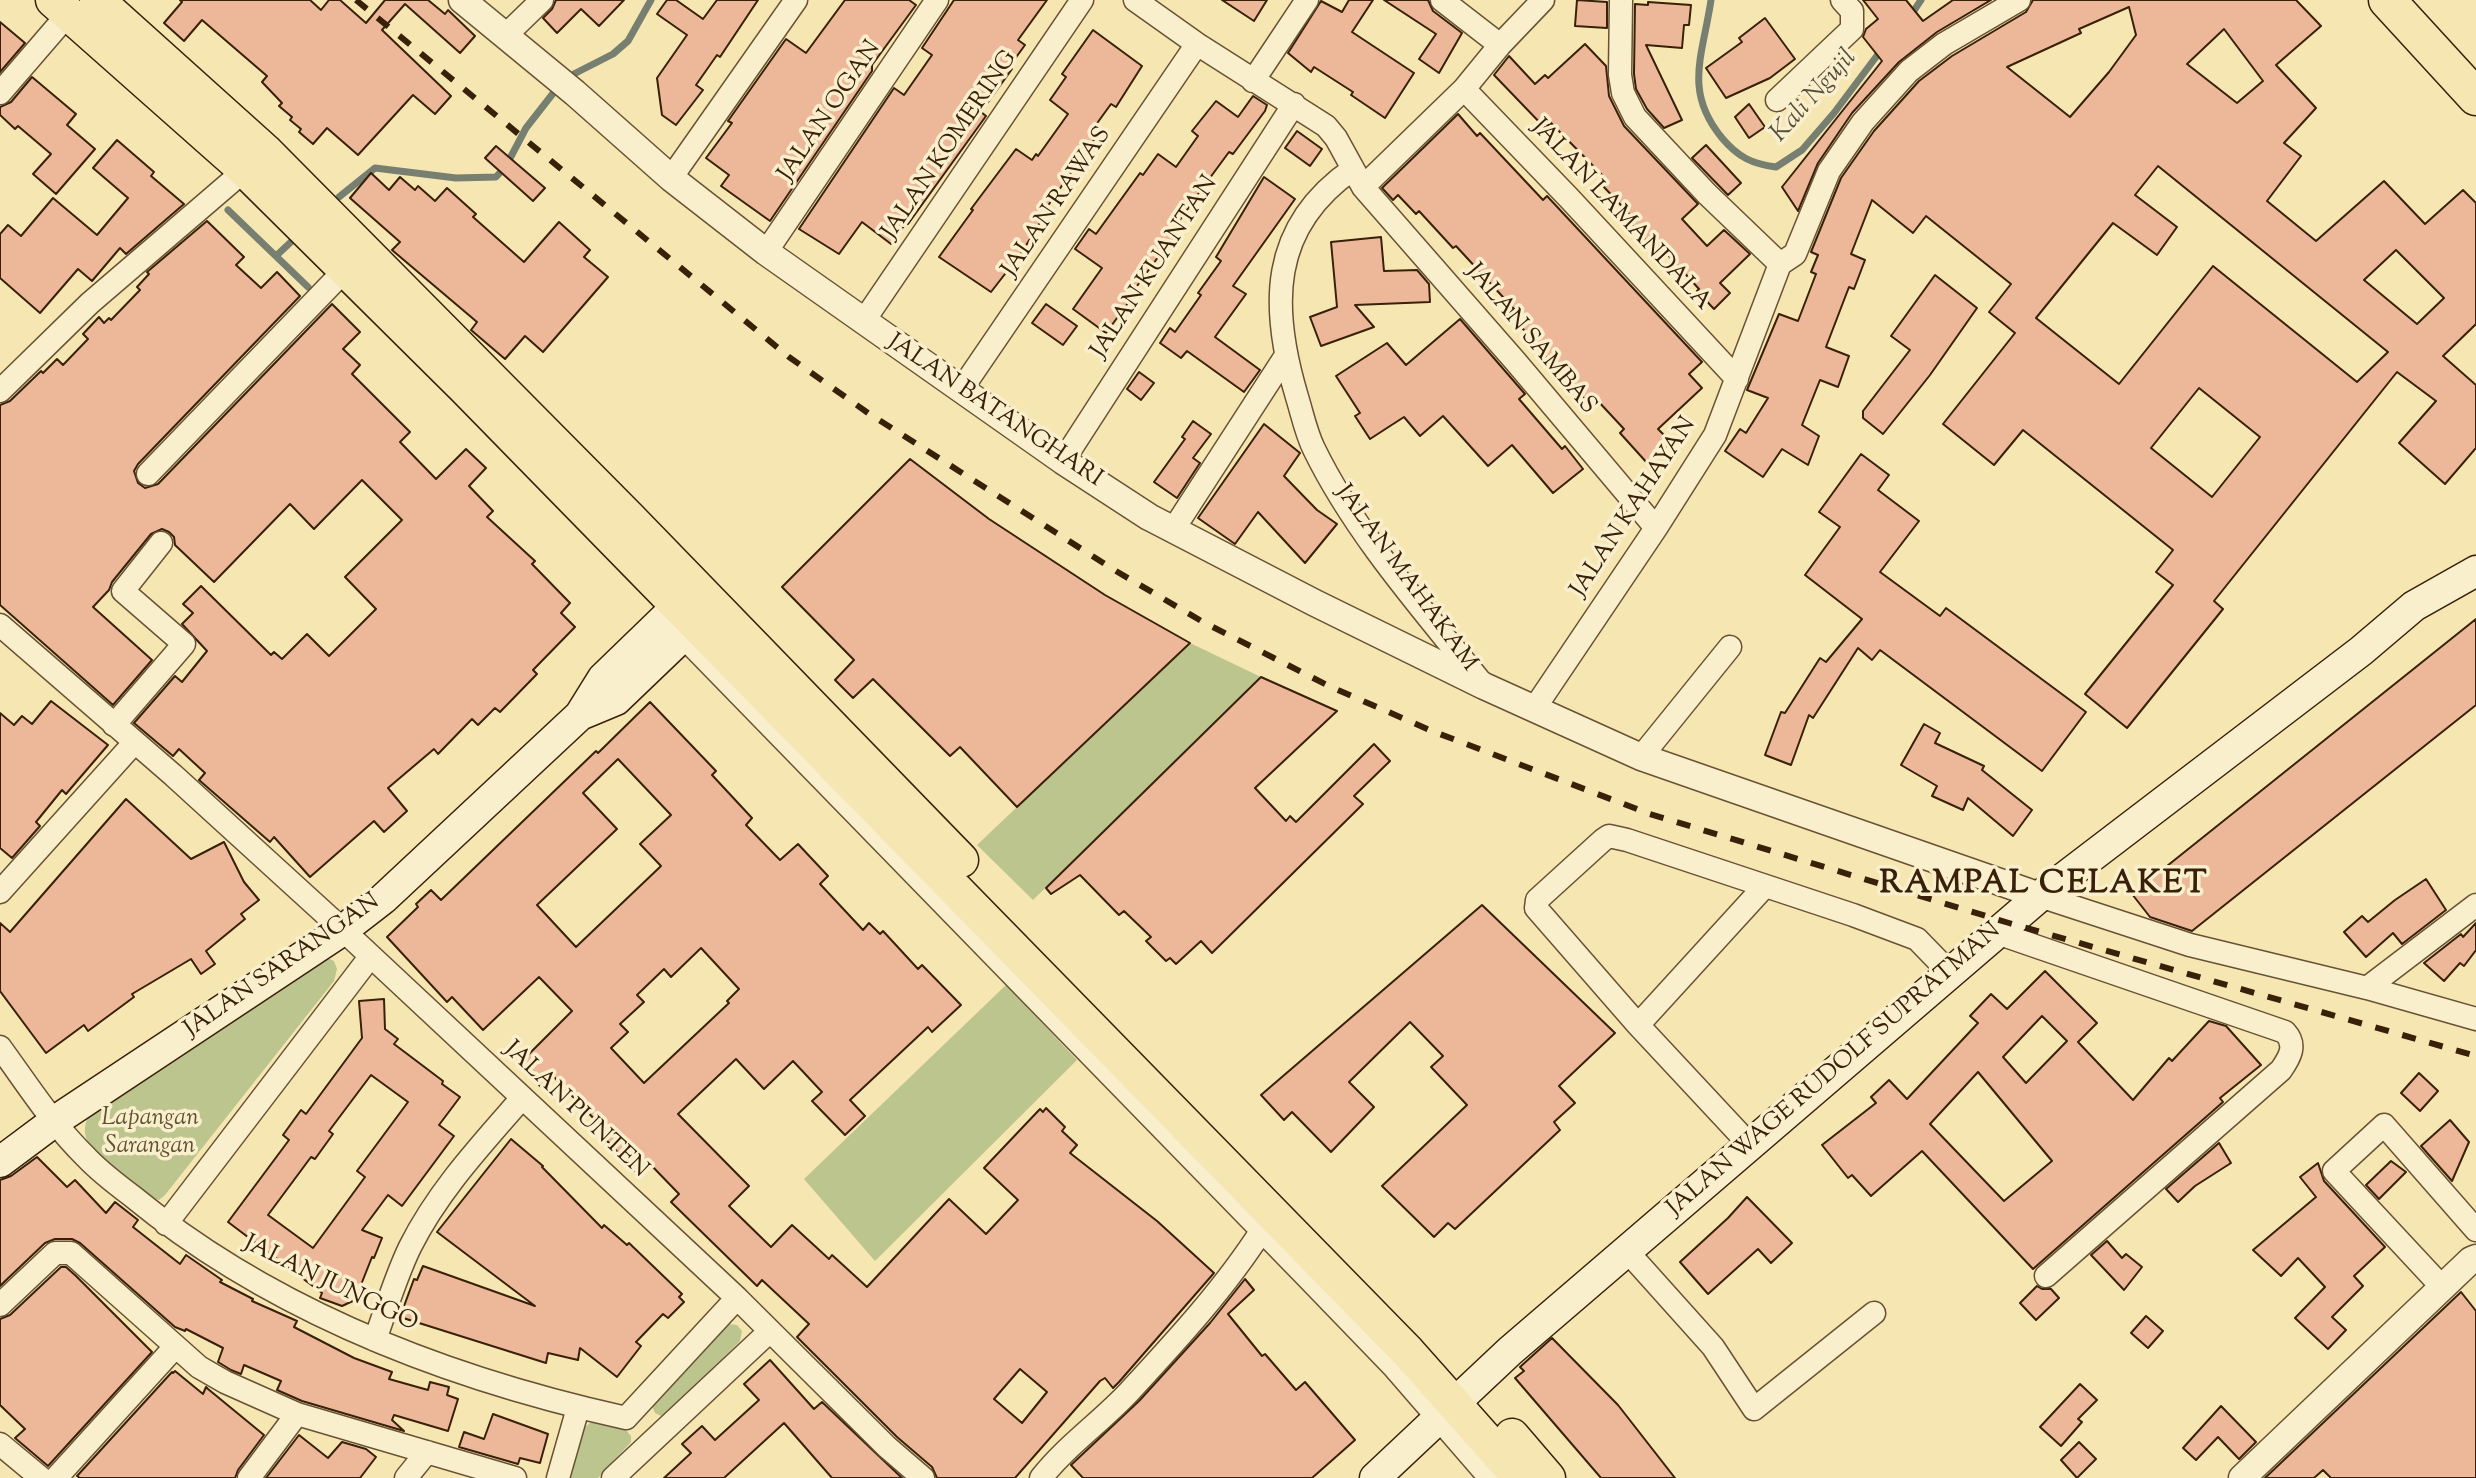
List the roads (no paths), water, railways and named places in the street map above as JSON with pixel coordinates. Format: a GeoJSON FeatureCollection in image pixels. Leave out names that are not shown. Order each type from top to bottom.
{"type":"FeatureCollection","features":[{"type":"Feature","properties":{"kind":"highway"},"geometry":{"type":"LineString","coordinates":[[2396,3],[2476,97]]}},
{"type":"Feature","properties":{"kind":"main road"},"geometry":{"type":"LineString","coordinates":[[87,13],[912,841],[1059,963],[1146,1050],[1261,1175],[1455,1405],[1548,1478]]}},
{"type":"Feature","properties":{"kind":"main road"},"geometry":{"type":"LineString","coordinates":[[87,13],[266,152],[688,613]]}},
{"type":"Feature","properties":{"kind":"main road","name":"JALAN WAGE RUDOLF SUPRATMAN"},"geometry":{"type":"LineString","coordinates":[[1375,1478],[1510,1351],[2040,896],[2361,651],[2414,606],[2476,571]]}},
{"type":"Feature","properties":{"kind":"main road","name":"JALAN SARANGAN"},"geometry":{"type":"LineString","coordinates":[[0,1162],[55,1121],[343,930],[383,899],[580,715],[603,678],[688,613]]}},
{"type":"Feature","properties":{"kind":"main road"},"geometry":{"type":"LineString","coordinates":[[912,841],[958,905],[1279,1233],[1408,1352],[1520,1478]]}},
{"type":"Feature","properties":{"kind":"street","name":"JALAN BATANGHARI"},"geometry":{"type":"LineString","coordinates":[[462,0],[575,93],[671,178],[766,252],[1063,461],[1173,530],[1534,709]]}},
{"type":"Feature","properties":{"kind":"street"},"geometry":{"type":"LineString","coordinates":[[506,35],[542,0]]}},
{"type":"Feature","properties":{"kind":"street"},"geometry":{"type":"LineString","coordinates":[[671,178],[796,0]]}},
{"type":"Feature","properties":{"kind":"street","name":"JALAN OGAN"},"geometry":{"type":"LineString","coordinates":[[766,252],[937,0]]}},
{"type":"Feature","properties":{"kind":"street","name":"JALAN KOMERING"},"geometry":{"type":"LineString","coordinates":[[863,322],[1082,0]]}},
{"type":"Feature","properties":{"kind":"street","name":"JALAN SAMBAS"},"geometry":{"type":"LineString","coordinates":[[1135,0],[1253,81],[1326,126],[1358,178],[1656,528]]}},
{"type":"Feature","properties":{"kind":"street"},"geometry":{"type":"LineString","coordinates":[[1253,81],[1307,0]]}},
{"type":"Feature","properties":{"kind":"street"},"geometry":{"type":"LineString","coordinates":[[1442,0],[1500,45]]}},
{"type":"Feature","properties":{"kind":"street","name":"JALAN MAHAKAM"},"geometry":{"type":"LineString","coordinates":[[1484,686],[1344,501],[1313,447],[1285,357],[1280,324],[1283,270],[1302,218],[1336,181],[1358,178],[1464,89],[1543,0]]}},
{"type":"Feature","properties":{"kind":"street"},"geometry":{"type":"LineString","coordinates":[[1621,0],[1620,75],[1623,93],[1635,117],[1707,194],[1780,264]]}},
{"type":"Feature","properties":{"kind":"street"},"geometry":{"type":"LineString","coordinates":[[1777,100],[1852,29],[1852,11],[1842,0]]}},
{"type":"Feature","properties":{"kind":"street","name":"JALAN KAHAYAN"},"geometry":{"type":"LineString","coordinates":[[1534,709],[1715,435],[1780,264],[1795,254],[1829,171],[1863,122],[1909,71],[1944,44],[2019,0]]}},
{"type":"Feature","properties":{"kind":"street"},"geometry":{"type":"LineString","coordinates":[[0,93],[87,13]]}},
{"type":"Feature","properties":{"kind":"street","name":"JALAN RAWAS"},"geometry":{"type":"LineString","coordinates":[[961,390],[1197,44]]}},
{"type":"Feature","properties":{"kind":"street","name":"JALAN LAMANDALA"},"geometry":{"type":"LineString","coordinates":[[1464,89],[1737,379]]}},
{"type":"Feature","properties":{"kind":"street","name":"JALAN KUANTAN"},"geometry":{"type":"LineString","coordinates":[[1063,461],[1294,104]]}},
{"type":"Feature","properties":{"kind":"street"},"geometry":{"type":"LineString","coordinates":[[0,391],[90,303],[245,170]]}},
{"type":"Feature","properties":{"kind":"street"},"geometry":{"type":"LineString","coordinates":[[148,474],[345,270]]}},
{"type":"Feature","properties":{"kind":"street"},"geometry":{"type":"LineString","coordinates":[[1173,530],[1285,357]]}},
{"type":"Feature","properties":{"kind":"street"},"geometry":{"type":"LineString","coordinates":[[114,725],[184,644],[123,591],[161,543]]}},
{"type":"Feature","properties":{"kind":"street","name":"JALAN PUNTEN"},"geometry":{"type":"LineString","coordinates":[[4,639],[114,725],[343,930],[737,1298],[878,1438],[923,1478]]}},
{"type":"Feature","properties":{"kind":"street"},"geometry":{"type":"LineString","coordinates":[[1641,757],[1730,647]]}},
{"type":"Feature","properties":{"kind":"street"},"geometry":{"type":"LineString","coordinates":[[1534,709],[1641,757],[2190,945],[2474,1016]]}},
{"type":"Feature","properties":{"kind":"street"},"geometry":{"type":"LineString","coordinates":[[0,892],[134,743]]}},
{"type":"Feature","properties":{"kind":"street"},"geometry":{"type":"LineString","coordinates":[[1749,1144],[1638,1025],[1536,908],[1537,900],[1609,836],[1917,939],[1950,973]]}},
{"type":"Feature","properties":{"kind":"street"},"geometry":{"type":"LineString","coordinates":[[1638,1025],[1764,887]]}},
{"type":"Feature","properties":{"kind":"street"},"geometry":{"type":"LineString","coordinates":[[2367,988],[2476,905]]}},
{"type":"Feature","properties":{"kind":"street"},"geometry":{"type":"LineString","coordinates":[[1997,933],[2285,1032],[2291,1038],[2293,1047],[2281,1070],[2046,1276]]}},
{"type":"Feature","properties":{"kind":"street","name":"JALAN SARANGAN"},"geometry":{"type":"LineString","coordinates":[[166,1224],[370,957]]}},
{"type":"Feature","properties":{"kind":"street","name":"JALAN JUNGGO"},"geometry":{"type":"LineString","coordinates":[[0,1047],[55,1121],[93,1164],[166,1224],[241,1274],[375,1340],[578,1408],[626,1418]]}},
{"type":"Feature","properties":{"kind":"street"},"geometry":{"type":"LineString","coordinates":[[375,1340],[409,1249],[426,1218],[468,1161],[522,1098]]}},
{"type":"Feature","properties":{"kind":"street"},"geometry":{"type":"LineString","coordinates":[[2442,1287],[2334,1171],[2384,1125],[2476,1230]]}},
{"type":"Feature","properties":{"kind":"street"},"geometry":{"type":"LineString","coordinates":[[1041,1478],[1061,1453],[1127,1394],[1230,1278],[1279,1233]]}},
{"type":"Feature","properties":{"kind":"street"},"geometry":{"type":"LineString","coordinates":[[1626,1250],[1713,1347],[1754,1409],[1874,1313]]}},
{"type":"Feature","properties":{"kind":"street"},"geometry":{"type":"LineString","coordinates":[[0,1305],[55,1253],[71,1253],[175,1347],[212,1375],[297,1414],[515,1478]]}},
{"type":"Feature","properties":{"kind":"street"},"geometry":{"type":"LineString","coordinates":[[2242,1478],[2476,1258]]}},
{"type":"Feature","properties":{"kind":"street"},"geometry":{"type":"LineString","coordinates":[[649,1446],[626,1418],[737,1298]]}},
{"type":"Feature","properties":{"kind":"street"},"geometry":{"type":"LineString","coordinates":[[613,1478],[770,1331]]}},
{"type":"Feature","properties":{"kind":"street"},"geometry":{"type":"LineString","coordinates":[[56,1478],[175,1347]]}},
{"type":"Feature","properties":{"kind":"street"},"geometry":{"type":"LineString","coordinates":[[1455,1405],[1490,1478]]}},
{"type":"Feature","properties":{"kind":"street"},"geometry":{"type":"LineString","coordinates":[[558,1478],[578,1408]]}},
{"type":"Feature","properties":{"kind":"street"},"geometry":{"type":"LineString","coordinates":[[249,1478],[297,1414]]}},
{"type":"Feature","properties":{"kind":"street"},"geometry":{"type":"LineString","coordinates":[[0,1444],[41,1478]]}},
{"type":"Feature","properties":{"kind":"street"},"geometry":{"type":"LineString","coordinates":[[406,1478],[427,1452]]}},
{"type":"Feature","properties":{"kind":"waterway","name":"Kali Ngujil"},"geometry":{"type":"LineString","coordinates":[[566,78],[613,54],[628,41],[651,0]]}},
{"type":"Feature","properties":{"kind":"waterway","name":"Kali Ngujil"},"geometry":{"type":"LineString","coordinates":[[1711,0],[1699,72],[1703,104],[1710,121],[1728,145],[1740,155],[1760,164],[1776,167],[1802,150],[1882,49]]}},
{"type":"Feature","properties":{"kind":"waterway","name":"Kali Ngujil"},"geometry":{"type":"LineString","coordinates":[[1911,15],[1921,0]]}},
{"type":"Feature","properties":{"kind":"waterway","name":"Kali Ngujil"},"geometry":{"type":"LineString","coordinates":[[339,197],[375,168],[456,178],[496,177],[506,166],[526,128],[558,87]]}},
{"type":"Feature","properties":{"kind":"waterway"},"geometry":{"type":"LineString","coordinates":[[228,210],[308,287]]}},
{"type":"Feature","properties":{"kind":"waterway","name":"Kali Ngujil"},"geometry":{"type":"LineString","coordinates":[[276,256],[293,240]]}},
{"type":"Feature","properties":{"kind":"railway"},"geometry":{"type":"LineString","coordinates":[[356,0],[789,357],[868,413],[1116,571],[1203,622],[1331,687],[1432,731],[1650,814],[2009,923],[2476,1056]]}},
{"type":"Feature","properties":{"kind":"district","name":"RAMPAL CELAKET"},"geometry":{"type":"Point","coordinates":[2044,887]}},
{"type":"Feature","properties":{"kind":"park label","name":"Lapangan Sarangan"},"geometry":{"type":"Point","coordinates":[150,1134]}}]}
